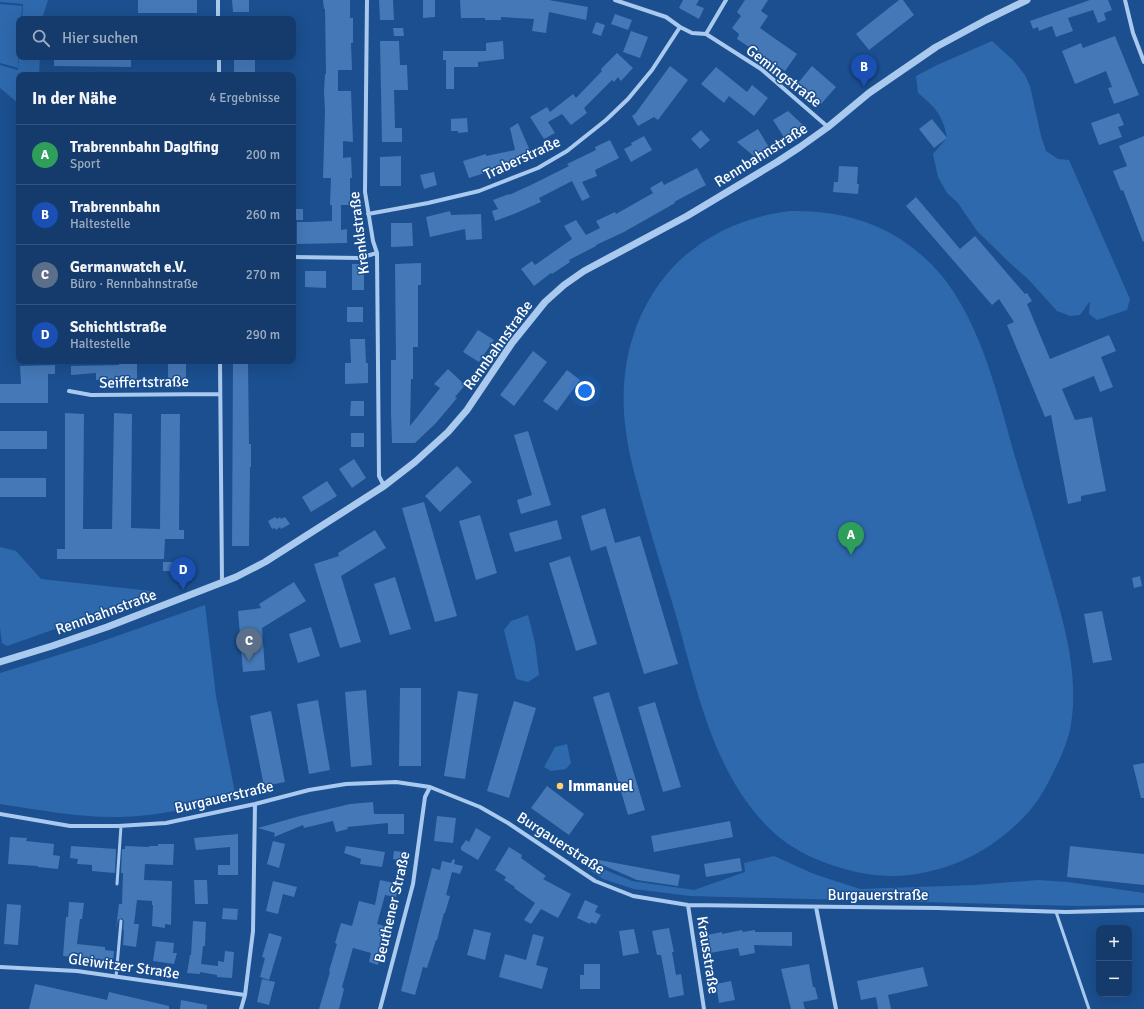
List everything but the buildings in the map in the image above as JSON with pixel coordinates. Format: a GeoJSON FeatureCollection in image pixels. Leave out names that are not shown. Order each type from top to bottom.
{"type":"FeatureCollection","features":[{"type":"Feature","properties":{"kind":"street"},"geometry":{"type":"LineString","coordinates":[[218,0],[218,16]]}},
{"type":"Feature","properties":{"kind":"street","name":"Krenklstraße"},"geometry":{"type":"LineString","coordinates":[[367,0],[365,192],[373,241],[377,253],[379,476],[384,486]]}},
{"type":"Feature","properties":{"kind":"street","name":"Gemingstraße"},"geometry":{"type":"LineString","coordinates":[[615,0],[666,17],[692,33],[706,34],[761,69],[828,127]]}},
{"type":"Feature","properties":{"kind":"street"},"geometry":{"type":"LineString","coordinates":[[706,34],[726,0]]}},
{"type":"Feature","properties":{"kind":"street","name":"Rennbahnstraße"},"geometry":{"type":"LineString","coordinates":[[0,662],[100,629],[243,574],[265,562],[384,486],[415,462],[448,432],[467,410],[512,343],[545,302],[564,285],[584,271],[687,216],[777,162],[828,127],[869,93],[936,47],[1027,0]]}},
{"type":"Feature","properties":{"kind":"street"},"geometry":{"type":"LineString","coordinates":[[1125,0],[1133,33],[1144,62]]}},
{"type":"Feature","properties":{"kind":"street","name":"Traberstraße"},"geometry":{"type":"LineString","coordinates":[[368,214],[428,203],[479,191],[538,168],[567,151],[606,120],[628,99],[652,70],[680,27]]}},
{"type":"Feature","properties":{"kind":"street"},"geometry":{"type":"LineString","coordinates":[[219,60],[219,72]]}},
{"type":"Feature","properties":{"kind":"street"},"geometry":{"type":"LineString","coordinates":[[296,257],[358,258],[377,253]]}},
{"type":"Feature","properties":{"kind":"street"},"geometry":{"type":"LineString","coordinates":[[220,364],[222,582]]}},
{"type":"Feature","properties":{"kind":"street","name":"Seiffertstraße"},"geometry":{"type":"LineString","coordinates":[[69,391],[91,395],[220,394]]}},
{"type":"Feature","properties":{"kind":"street","name":"Burgauerstraße"},"geometry":{"type":"LineString","coordinates":[[0,814],[70,826],[122,826],[166,823],[255,804],[308,790],[346,784],[396,782],[430,787],[485,809],[595,881],[633,896],[688,905],[937,908],[1056,912],[1144,910]]}},
{"type":"Feature","properties":{"kind":"street","name":"Beuthener Straße"},"geometry":{"type":"LineString","coordinates":[[380,1009],[413,884],[425,797],[430,787]]}},
{"type":"Feature","properties":{"kind":"street"},"geometry":{"type":"LineString","coordinates":[[241,1009],[245,995],[253,931],[255,804]]}},
{"type":"Feature","properties":{"kind":"street","name":"Krausstraße"},"geometry":{"type":"LineString","coordinates":[[688,905],[704,1009]]}},
{"type":"Feature","properties":{"kind":"street"},"geometry":{"type":"LineString","coordinates":[[816,907],[836,1009]]}},
{"type":"Feature","properties":{"kind":"street","name":"Gleiwitzer Straße"},"geometry":{"type":"LineString","coordinates":[[0,966],[77,971],[245,995]]}},
{"type":"Feature","properties":{"kind":"lane"},"geometry":{"type":"LineString","coordinates":[[117,884],[122,826]]}},
{"type":"Feature","properties":{"kind":"lane"},"geometry":{"type":"LineString","coordinates":[[1056,912],[1089,1009]]}},
{"type":"Feature","properties":{"kind":"lane"},"geometry":{"type":"LineString","coordinates":[[116,977],[121,921]]}},
{"type":"Feature","properties":{"kind":"shaded area"},"geometry":{"type":"Polygon","coordinates":[[[0,0],[48,0],[43,16],[22,16],[23,4],[0,2],[0,0]]]}},
{"type":"Feature","properties":{"kind":"shaded area"},"geometry":{"type":"Polygon","coordinates":[[[0,4],[22,6],[21,16],[16,16],[16,60],[18,60],[18,68],[0,63],[0,4]]]}},
{"type":"Feature","properties":{"kind":"shaded area"},"geometry":{"type":"Polygon","coordinates":[[[992,41],[1013,60],[1025,75],[1030,86],[1041,136],[1046,151],[1058,159],[1069,160],[1130,299],[1127,310],[1097,320],[1089,314],[1090,301],[1080,315],[1070,316],[1057,311],[1028,279],[977,231],[958,203],[947,193],[938,177],[933,154],[947,138],[941,117],[934,107],[918,93],[916,76],[937,65],[992,41]]]}},
{"type":"Feature","properties":{"kind":"shaded area"},"geometry":{"type":"Polygon","coordinates":[[[19,60],[40,60],[39,72],[16,72],[16,101],[0,88],[0,65],[18,70],[19,60]]]}},
{"type":"Feature","properties":{"kind":"shaded area"},"geometry":{"type":"Polygon","coordinates":[[[790,211],[829,213],[847,217],[865,222],[898,237],[928,261],[946,282],[962,305],[975,331],[986,359],[1064,625],[1072,667],[1073,709],[1070,730],[1066,743],[1047,785],[1024,817],[995,842],[969,858],[955,864],[926,872],[893,876],[874,875],[855,872],[816,859],[799,851],[783,840],[770,829],[750,806],[734,782],[720,755],[699,699],[635,476],[629,450],[624,409],[624,385],[627,363],[632,340],[650,298],[663,279],[679,261],[704,242],[730,227],[745,221],[774,213],[790,211]]]}},
{"type":"Feature","properties":{"kind":"shaded area"},"geometry":{"type":"Polygon","coordinates":[[[0,547],[16,551],[41,579],[151,591],[151,595],[7,646],[2,643],[0,628],[0,547]]]}},
{"type":"Feature","properties":{"kind":"shaded area"},"geometry":{"type":"Polygon","coordinates":[[[205,605],[216,696],[236,798],[165,813],[121,817],[75,815],[0,804],[0,673],[94,644],[205,605]]]}},
{"type":"Feature","properties":{"kind":"shaded area"},"geometry":{"type":"Polygon","coordinates":[[[528,615],[535,643],[539,675],[528,682],[516,679],[504,630],[511,621],[528,615]]]}},
{"type":"Feature","properties":{"kind":"shaded area"},"geometry":{"type":"Polygon","coordinates":[[[567,744],[571,763],[566,769],[551,771],[544,767],[555,747],[567,744]]]}},
{"type":"Feature","properties":{"kind":"shaded area"},"geometry":{"type":"Polygon","coordinates":[[[774,856],[814,874],[860,889],[974,885],[1038,880],[1068,882],[1144,893],[1144,905],[1077,906],[690,896],[634,889],[603,879],[588,869],[591,864],[632,881],[694,890],[745,872],[744,863],[774,856]]]}},
{"type":"Feature","properties":{"kind":"place","name":"Trabrennbahn"},"geometry":{"type":"Point","coordinates":[864,87]}},
{"type":"Feature","properties":{"kind":"place","name":"Trabrennbahn Daglfing"},"geometry":{"type":"Point","coordinates":[851,555]}},
{"type":"Feature","properties":{"kind":"place","name":"Schichtlstraße"},"geometry":{"type":"Point","coordinates":[183,590]}},
{"type":"Feature","properties":{"kind":"place","name":"Germanwatch e.V."},"geometry":{"type":"Point","coordinates":[249,661]}},
{"type":"Feature","properties":{"kind":"place","name":"Immanuel"},"geometry":{"type":"Point","coordinates":[560,786]}}]}
